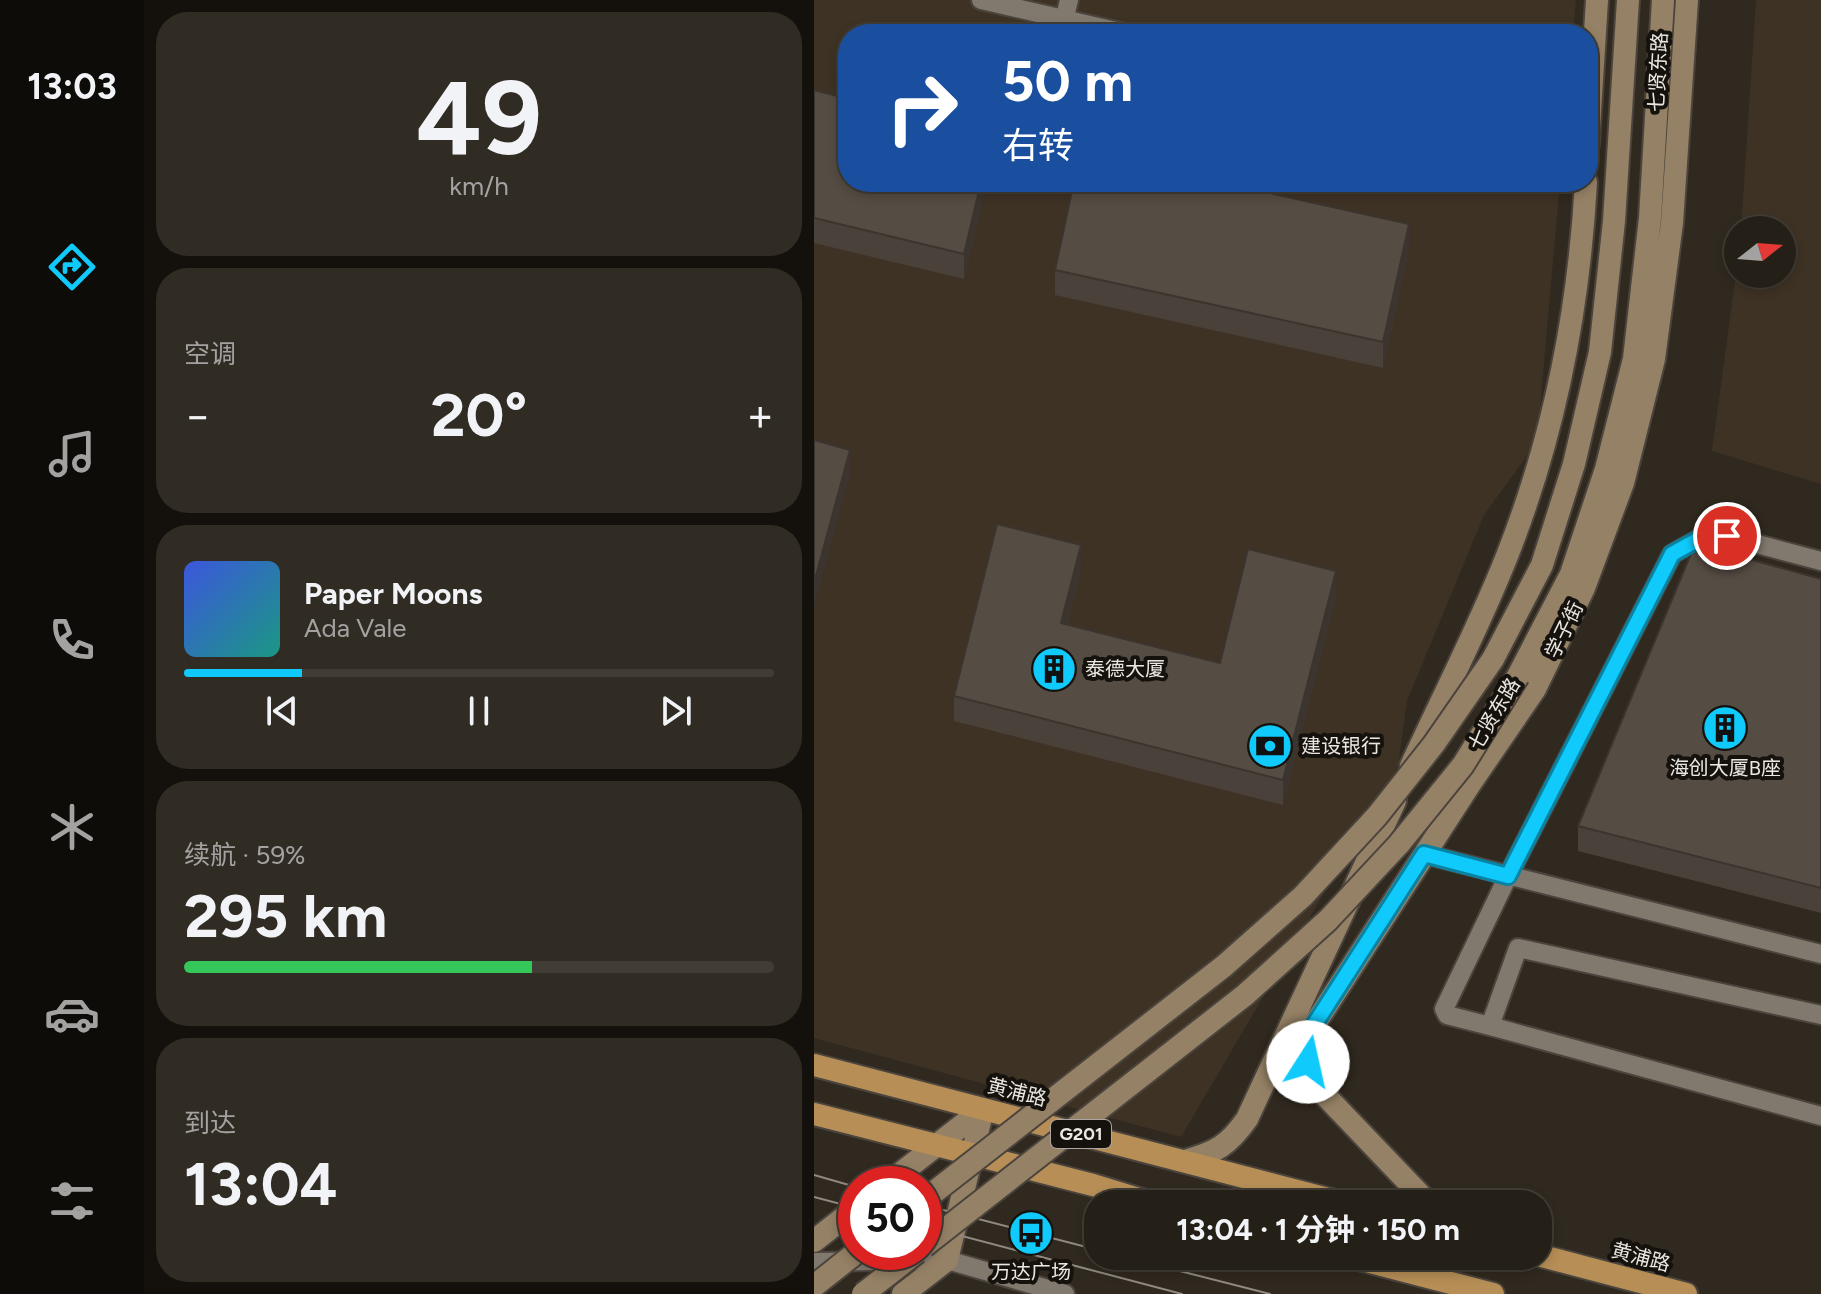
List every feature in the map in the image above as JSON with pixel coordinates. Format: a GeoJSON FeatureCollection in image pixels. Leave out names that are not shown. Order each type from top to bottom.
{"type":"FeatureCollection","features":[{"type":"Feature","properties":{"kind":"highway","name":"黄浦路"},"geometry":{"type":"LineString","coordinates":[[814,1065],[1294,1190]]}},
{"type":"Feature","properties":{"kind":"highway","name":"G201"},"geometry":{"type":"LineString","coordinates":[[814,1114],[1104,1190]]}},
{"type":"Feature","properties":{"kind":"highway","name":"黄浦路"},"geometry":{"type":"LineString","coordinates":[[1552,1259],[1686,1294]]}},
{"type":"Feature","properties":{"kind":"highway"},"geometry":{"type":"LineString","coordinates":[[1401,1270],[1493,1294]]}},
{"type":"Feature","properties":{"kind":"main road"},"geometry":{"type":"LineString","coordinates":[[1595,24],[1597,0]]}},
{"type":"Feature","properties":{"kind":"main road","name":"七贤东路"},"geometry":{"type":"LineString","coordinates":[[942,1186],[1224,966],[1303,896],[1377,816],[1434,744],[1493,659],[1542,565],[1574,464],[1600,352],[1614,221],[1628,0]]}},
{"type":"Feature","properties":{"kind":"main road","name":"七贤东路"},"geometry":{"type":"LineString","coordinates":[[942,1232],[1245,995],[1328,920],[1399,844],[1463,765],[1518,676],[1571,574],[1606,469],[1634,359],[1650,218],[1663,0]]}},
{"type":"Feature","properties":{"kind":"main road","name":"学子街"},"geometry":{"type":"LineString","coordinates":[[1416,1190],[1319,1089],[1308,1062],[1307,1036],[1535,689],[1584,588],[1623,483],[1654,359],[1668,253],[1687,0]]}},
{"type":"Feature","properties":{"kind":"main road"},"geometry":{"type":"LineString","coordinates":[[1185,1161],[1213,1153],[1233,1139],[1247,1119],[1507,555],[1543,451],[1566,352],[1585,192]]}},
{"type":"Feature","properties":{"kind":"main road"},"geometry":{"type":"LineString","coordinates":[[910,1166],[983,1109]]}},
{"type":"Feature","properties":{"kind":"main road"},"geometry":{"type":"LineString","coordinates":[[903,1294],[947,1260],[983,1109]]}},
{"type":"Feature","properties":{"kind":"main road"},"geometry":{"type":"LineString","coordinates":[[814,1241],[838,1222]]}},
{"type":"Feature","properties":{"kind":"main road"},"geometry":{"type":"LineString","coordinates":[[814,1286],[838,1267]]}},
{"type":"Feature","properties":{"kind":"main road"},"geometry":{"type":"LineString","coordinates":[[863,1294],[894,1270]]}},
{"type":"Feature","properties":{"kind":"lane"},"geometry":{"type":"LineString","coordinates":[[981,0],[1054,24]]}},
{"type":"Feature","properties":{"kind":"lane"},"geometry":{"type":"LineString","coordinates":[[1064,24],[1069,0]]}},
{"type":"Feature","properties":{"kind":"lane"},"geometry":{"type":"LineString","coordinates":[[1821,561],[1727,536],[1699,539],[1672,554],[1444,1009],[1447,1015],[1821,1116]]}},
{"type":"Feature","properties":{"kind":"lane"},"geometry":{"type":"LineString","coordinates":[[1424,854],[1821,954]]}},
{"type":"Feature","properties":{"kind":"lane"},"geometry":{"type":"LineString","coordinates":[[1490,1026],[1518,948],[1821,1015]]}},
{"type":"Feature","properties":{"kind":"lane"},"geometry":{"type":"LineString","coordinates":[[814,1262],[947,1260],[1065,1294]]}},
{"type":"Feature","properties":{"kind":"shaded area"},"geometry":{"type":"Polygon","coordinates":[[[814,0],[1576,0],[1574,24],[838,24],[838,192],[1559,192],[1537,442],[1484,515],[1407,701],[1398,767],[1181,1137],[814,1038],[814,0]]]}},
{"type":"Feature","properties":{"kind":"shaded area"},"geometry":{"type":"Polygon","coordinates":[[[1756,0],[1821,0],[1821,484],[1712,451],[1734,288],[1796,288],[1796,216],[1742,216],[1756,0]]]}},
{"type":"Feature","properties":{"kind":"building"},"geometry":{"type":"Polygon","coordinates":[[[814,90],[838,96],[838,192],[979,192],[964,254],[814,218],[814,90]]]}},
{"type":"Feature","properties":{"kind":"building"},"geometry":{"type":"Polygon","coordinates":[[[1072,192],[1265,192],[1409,224],[1383,342],[1055,270],[1072,192]]]}},
{"type":"Feature","properties":{"kind":"building"},"geometry":{"type":"Polygon","coordinates":[[[814,440],[850,450],[814,583],[814,440]]]}},
{"type":"Feature","properties":{"kind":"building","name":"泰德大厦"},"geometry":{"type":"Polygon","coordinates":[[[997,524],[1081,545],[1061,623],[1220,663],[1248,549],[1336,571],[1283,780],[954,696],[997,524]]]}},
{"type":"Feature","properties":{"kind":"building","name":"海创大厦B座"},"geometry":{"type":"Polygon","coordinates":[[[1695,544],[1821,579],[1821,888],[1578,826],[1695,544]]]}},
{"type":"Feature","properties":{"kind":"tram line"},"geometry":{"type":"LineString","coordinates":[[814,1175],[838,1182]]}},
{"type":"Feature","properties":{"kind":"tram line"},"geometry":{"type":"LineString","coordinates":[[814,1197],[838,1203]]}},
{"type":"Feature","properties":{"kind":"tram line"},"geometry":{"type":"LineString","coordinates":[[942,1210],[1084,1246]]}},
{"type":"Feature","properties":{"kind":"tram line"},"geometry":{"type":"LineString","coordinates":[[942,1231],[1182,1294]]}},
{"type":"Feature","properties":{"kind":"tram line"},"geometry":{"type":"LineString","coordinates":[[1176,1270],[1270,1294]]}},
{"type":"Feature","properties":{"kind":"place","name":"泰德大厦"},"geometry":{"type":"Point","coordinates":[1054,669]}},
{"type":"Feature","properties":{"kind":"place","name":"海创大厦B座"},"geometry":{"type":"Point","coordinates":[1725,728]}},
{"type":"Feature","properties":{"kind":"place","name":"建设银行"},"geometry":{"type":"Point","coordinates":[1270,746]}},
{"type":"Feature","properties":{"kind":"place","name":"万达广场"},"geometry":{"type":"Point","coordinates":[1031,1233]}},
{"type":"Feature","properties":{"kind":"route"},"geometry":{"type":"LineString","coordinates":[[1308,1062],[1307,1036],[1424,854],[1508,876],[1672,554],[1699,539],[1727,536]]}}]}
